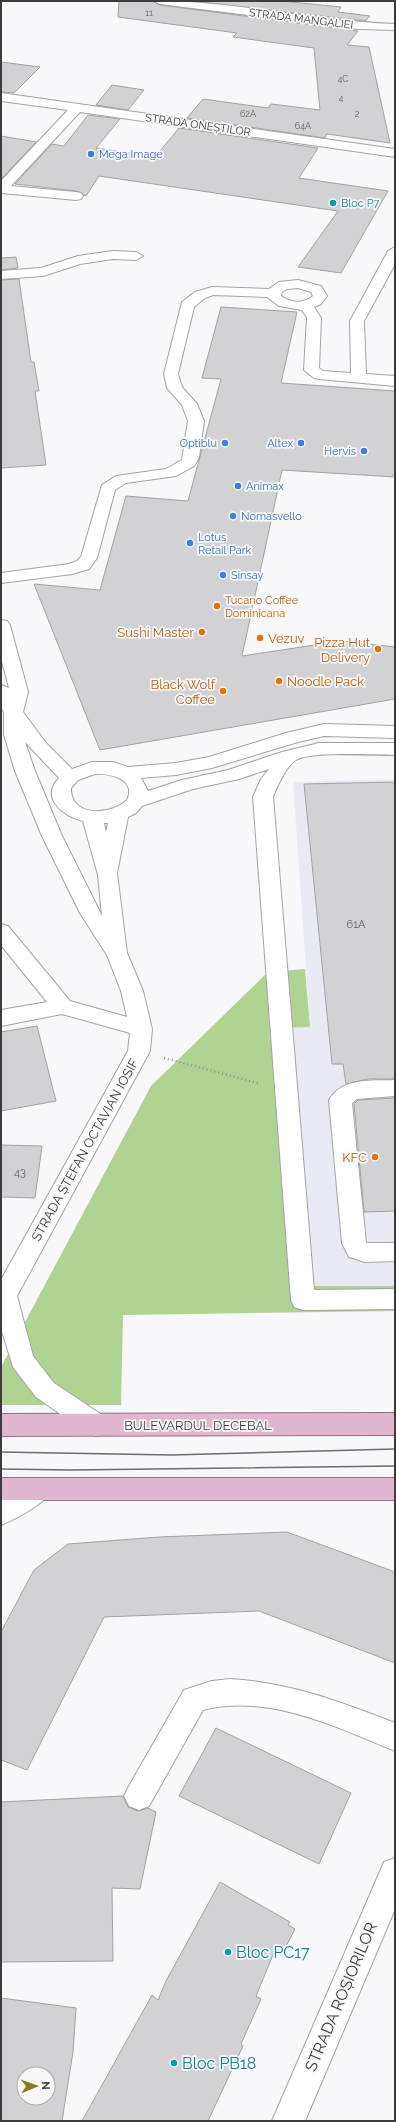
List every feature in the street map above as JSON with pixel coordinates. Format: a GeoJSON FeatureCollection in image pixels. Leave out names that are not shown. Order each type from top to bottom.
{"type":"FeatureCollection","features":[{"type":"Feature","properties":{"kind":"main road","name":"BULEVARDUL DECEBAL"},"geometry":{"type":"LineString","coordinates":[[1,1426],[395,1424]]}},
{"type":"Feature","properties":{"kind":"main road"},"geometry":{"type":"LineString","coordinates":[[1,1489],[395,1490]]}},
{"type":"Feature","properties":{"kind":"street","name":"STRADA MANGALIEI"},"geometry":{"type":"LineString","coordinates":[[160,1],[358,26],[395,28]]}},
{"type":"Feature","properties":{"kind":"street","name":"STRADA ONEȘTILOR"},"geometry":{"type":"LineString","coordinates":[[1,97],[395,152]]}},
{"type":"Feature","properties":{"kind":"street"},"geometry":{"type":"LineString","coordinates":[[1,189],[78,107]]}},
{"type":"Feature","properties":{"kind":"street"},"geometry":{"type":"LineString","coordinates":[[1,189],[76,196]]}},
{"type":"Feature","properties":{"kind":"street"},"geometry":{"type":"LineString","coordinates":[[359,378],[357,321],[389,275],[395,251]]}},
{"type":"Feature","properties":{"kind":"street"},"geometry":{"type":"LineString","coordinates":[[1,275],[43,272],[78,260],[113,255],[136,256]]}},
{"type":"Feature","properties":{"kind":"street"},"geometry":{"type":"LineString","coordinates":[[1,578],[62,571],[83,565],[89,558],[108,488],[114,482],[122,479],[170,473],[188,463],[191,457],[196,421],[191,408],[175,388],[171,374],[187,305],[200,294],[212,291],[273,293],[275,290],[284,285],[298,284],[312,286],[320,292],[320,296],[318,300],[306,305],[283,303],[274,297],[273,293]]}},
{"type":"Feature","properties":{"kind":"street"},"geometry":{"type":"LineString","coordinates":[[306,305],[314,318],[311,370],[319,375],[395,380]]}},
{"type":"Feature","properties":{"kind":"street"},"geometry":{"type":"LineString","coordinates":[[1,589],[27,575]]}},
{"type":"Feature","properties":{"kind":"street"},"geometry":{"type":"LineString","coordinates":[[1,624],[19,692],[13,713]]}},
{"type":"Feature","properties":{"kind":"street","name":"STRADA ȘTEFAN OCTAVIAN IOSIF"},"geometry":{"type":"LineString","coordinates":[[1,690],[13,713],[39,749],[70,777],[80,771],[92,768]]}},
{"type":"Feature","properties":{"kind":"street","name":"STRADA ȘTEFAN OCTAVIAN IOSIF"},"geometry":{"type":"LineString","coordinates":[[13,713],[65,756],[76,763],[92,768],[116,769],[126,773],[176,769],[212,762],[293,737],[324,730],[395,732]]}},
{"type":"Feature","properties":{"kind":"street","name":"STRADA ȘTEFAN OCTAVIAN IOSIF"},"geometry":{"type":"LineString","coordinates":[[13,713],[13,735],[24,771],[52,836],[90,913],[117,953],[132,991],[141,1029],[139,1051],[3,1300],[22,1360],[45,1390],[96,1425]]}},
{"type":"Feature","properties":{"kind":"street"},"geometry":{"type":"LineString","coordinates":[[136,802],[189,784],[232,775],[289,756],[319,749],[395,749]]}},
{"type":"Feature","properties":{"kind":"street"},"geometry":{"type":"LineString","coordinates":[[289,756],[271,779],[263,797],[303,1300],[395,1299]]}},
{"type":"Feature","properties":{"kind":"street"},"geometry":{"type":"LineString","coordinates":[[70,777],[63,784],[60,793],[62,801],[69,809],[79,814],[92,817],[106,817],[119,814],[129,809],[136,802],[139,794],[138,786],[134,779],[126,773]]}},
{"type":"Feature","properties":{"kind":"street","name":"STRADA ȘTEFAN OCTAVIAN IOSIF"},"geometry":{"type":"LineString","coordinates":[[108,875],[119,814]]}},
{"type":"Feature","properties":{"kind":"street","name":"STRADA ȘTEFAN OCTAVIAN IOSIF"},"geometry":{"type":"LineString","coordinates":[[92,817],[108,875],[117,953]]}},
{"type":"Feature","properties":{"kind":"street"},"geometry":{"type":"LineString","coordinates":[[1,931],[62,1006]]}},
{"type":"Feature","properties":{"kind":"street"},"geometry":{"type":"LineString","coordinates":[[1,1018],[62,1006],[141,1029]]}},
{"type":"Feature","properties":{"kind":"street"},"geometry":{"type":"LineString","coordinates":[[395,1088],[352,1091],[340,1100],[354,1243],[357,1250],[365,1254],[395,1252]]}},
{"type":"Feature","properties":{"kind":"street"},"geometry":{"type":"LineString","coordinates":[[1,1513],[40,1489]]}},
{"type":"Feature","properties":{"kind":"street"},"geometry":{"type":"LineString","coordinates":[[139,1796],[194,1699],[229,1692],[270,1697],[316,1706],[395,1737]]}},
{"type":"Feature","properties":{"kind":"street","name":"STRADA ROȘIORILOR"},"geometry":{"type":"LineString","coordinates":[[288,2121],[395,1873]]}},
{"type":"Feature","properties":{"kind":"path"},"geometry":{"type":"LineString","coordinates":[[139,1051],[286,1091]]}},
{"type":"Feature","properties":{"kind":"shaded area"},"geometry":{"type":"Polygon","coordinates":[[[395,779],[395,1286],[295,1286],[277,1028],[310,1026],[293,782],[395,779]]]}},
{"type":"Feature","properties":{"kind":"green space"},"geometry":{"type":"Polygon","coordinates":[[[305,969],[310,1027],[277,1028],[295,1286],[395,1286],[395,1311],[123,1315],[121,1405],[1,1405],[1,1367],[151,1086],[268,972],[305,969]]]}},
{"type":"Feature","properties":{"kind":"building"},"geometry":{"type":"Polygon","coordinates":[[[119,1],[153,1],[160,5],[358,31],[347,45],[369,47],[390,143],[327,134],[325,138],[187,118],[203,99],[268,108],[271,104],[320,110],[314,48],[233,37],[237,33],[118,17],[119,1]]]}},
{"type":"Feature","properties":{"kind":"building"},"geometry":{"type":"Polygon","coordinates":[[[193,1],[281,1],[341,7],[338,12],[370,16],[365,21],[193,1]]]}},
{"type":"Feature","properties":{"kind":"building"},"geometry":{"type":"Polygon","coordinates":[[[1,62],[40,67],[14,93],[1,92],[1,62]]]}},
{"type":"Feature","properties":{"kind":"building"},"geometry":{"type":"Polygon","coordinates":[[[112,85],[144,90],[128,110],[96,105],[112,85]]]}},
{"type":"Feature","properties":{"kind":"building","name":"Bloc P7"},"geometry":{"type":"Polygon","coordinates":[[[88,115],[120,119],[96,148],[155,157],[179,128],[318,148],[299,178],[388,191],[341,273],[298,267],[338,211],[99,176],[86,196],[76,191],[15,184],[52,144],[64,146],[88,115]]]}},
{"type":"Feature","properties":{"kind":"building"},"geometry":{"type":"Polygon","coordinates":[[[1,136],[36,142],[1,179],[1,136]]]}},
{"type":"Feature","properties":{"kind":"building"},"geometry":{"type":"Polygon","coordinates":[[[16,257],[18,268],[1,270],[1,258],[16,257]]]}},
{"type":"Feature","properties":{"kind":"building"},"geometry":{"type":"Polygon","coordinates":[[[19,279],[31,362],[34,362],[39,391],[35,391],[46,465],[1,468],[1,280],[19,279]]]}},
{"type":"Feature","properties":{"kind":"building","name":"Lotus Retail Park"},"geometry":{"type":"Polygon","coordinates":[[[221,307],[297,312],[281,383],[395,391],[395,477],[282,470],[242,656],[341,641],[395,647],[395,699],[100,750],[34,584],[100,590],[126,496],[188,501],[221,379],[202,378],[221,307]]]}},
{"type":"Feature","properties":{"kind":"building"},"geometry":{"type":"Polygon","coordinates":[[[395,782],[395,1079],[368,1079],[346,1084],[343,1064],[332,1064],[304,784],[395,782]]]}},
{"type":"Feature","properties":{"kind":"building"},"geometry":{"type":"Polygon","coordinates":[[[37,1026],[56,1101],[1,1111],[1,1032],[37,1026]]]}},
{"type":"Feature","properties":{"kind":"building","name":"KFC"},"geometry":{"type":"Polygon","coordinates":[[[395,1098],[395,1211],[364,1212],[354,1104],[358,1100],[395,1098]]]}},
{"type":"Feature","properties":{"kind":"building"},"geometry":{"type":"Polygon","coordinates":[[[1,1145],[42,1146],[35,1198],[1,1197],[1,1145]]]}},
{"type":"Feature","properties":{"kind":"building"},"geometry":{"type":"Polygon","coordinates":[[[287,1532],[395,1572],[395,1663],[259,1611],[104,1617],[27,1770],[1,1760],[1,1632],[34,1570],[68,1544],[159,1537],[287,1532]]]}},
{"type":"Feature","properties":{"kind":"building"},"geometry":{"type":"Polygon","coordinates":[[[216,1728],[351,1793],[319,1864],[179,1796],[216,1728]]]}},
{"type":"Feature","properties":{"kind":"building"},"geometry":{"type":"Polygon","coordinates":[[[123,1796],[128,1807],[138,1811],[148,1808],[156,1812],[140,1889],[112,1888],[113,1961],[1,1962],[1,1802],[123,1796]]]}},
{"type":"Feature","properties":{"kind":"building"},"geometry":{"type":"Polygon","coordinates":[[[220,1882],[290,1922],[288,1925],[295,1929],[282,1954],[275,1950],[256,1996],[261,1999],[241,2044],[243,2046],[208,2121],[82,2121],[152,1995],[158,2000],[166,1981],[220,1882]]]}},
{"type":"Feature","properties":{"kind":"building"},"geometry":{"type":"Polygon","coordinates":[[[1,1998],[76,2008],[73,2052],[62,2121],[1,2121],[1,1998]]]}},
{"type":"Feature","properties":{"kind":"tram line"},"geometry":{"type":"LineString","coordinates":[[1,1452],[172,1455],[395,1449]]}},
{"type":"Feature","properties":{"kind":"tram line"},"geometry":{"type":"LineString","coordinates":[[1,1469],[71,1470],[395,1466]]}},
{"type":"Feature","properties":{"kind":"place","name":"Mega Image"},"geometry":{"type":"Point","coordinates":[91,154]}},
{"type":"Feature","properties":{"kind":"place","name":"Bloc P7"},"geometry":{"type":"Point","coordinates":[333,203]}},
{"type":"Feature","properties":{"kind":"place","name":"Optiblu"},"geometry":{"type":"Point","coordinates":[225,443]}},
{"type":"Feature","properties":{"kind":"place","name":"Altex"},"geometry":{"type":"Point","coordinates":[301,443]}},
{"type":"Feature","properties":{"kind":"place","name":"Hervis"},"geometry":{"type":"Point","coordinates":[364,451]}},
{"type":"Feature","properties":{"kind":"place","name":"Animax"},"geometry":{"type":"Point","coordinates":[238,486]}},
{"type":"Feature","properties":{"kind":"place","name":"Nomasvello"},"geometry":{"type":"Point","coordinates":[233,516]}},
{"type":"Feature","properties":{"kind":"place","name":"Lotus Retail Park"},"geometry":{"type":"Point","coordinates":[190,543]}},
{"type":"Feature","properties":{"kind":"place","name":"Sinsay"},"geometry":{"type":"Point","coordinates":[223,575]}},
{"type":"Feature","properties":{"kind":"place","name":"Tucano Coffee Dominicana"},"geometry":{"type":"Point","coordinates":[217,606]}},
{"type":"Feature","properties":{"kind":"place","name":"Sushi Master"},"geometry":{"type":"Point","coordinates":[202,632]}},
{"type":"Feature","properties":{"kind":"place","name":"Vezuv"},"geometry":{"type":"Point","coordinates":[260,638]}},
{"type":"Feature","properties":{"kind":"place","name":"Pizza Hut Delivery"},"geometry":{"type":"Point","coordinates":[378,649]}},
{"type":"Feature","properties":{"kind":"place","name":"Noodle Pack"},"geometry":{"type":"Point","coordinates":[279,681]}},
{"type":"Feature","properties":{"kind":"place","name":"Black Wolf Coffee"},"geometry":{"type":"Point","coordinates":[223,691]}},
{"type":"Feature","properties":{"kind":"place","name":"KFC"},"geometry":{"type":"Point","coordinates":[375,1157]}},
{"type":"Feature","properties":{"kind":"place","name":"Bloc PC17"},"geometry":{"type":"Point","coordinates":[228,1952]}},
{"type":"Feature","properties":{"kind":"place","name":"Bloc PB18"},"geometry":{"type":"Point","coordinates":[174,2063]}}]}
